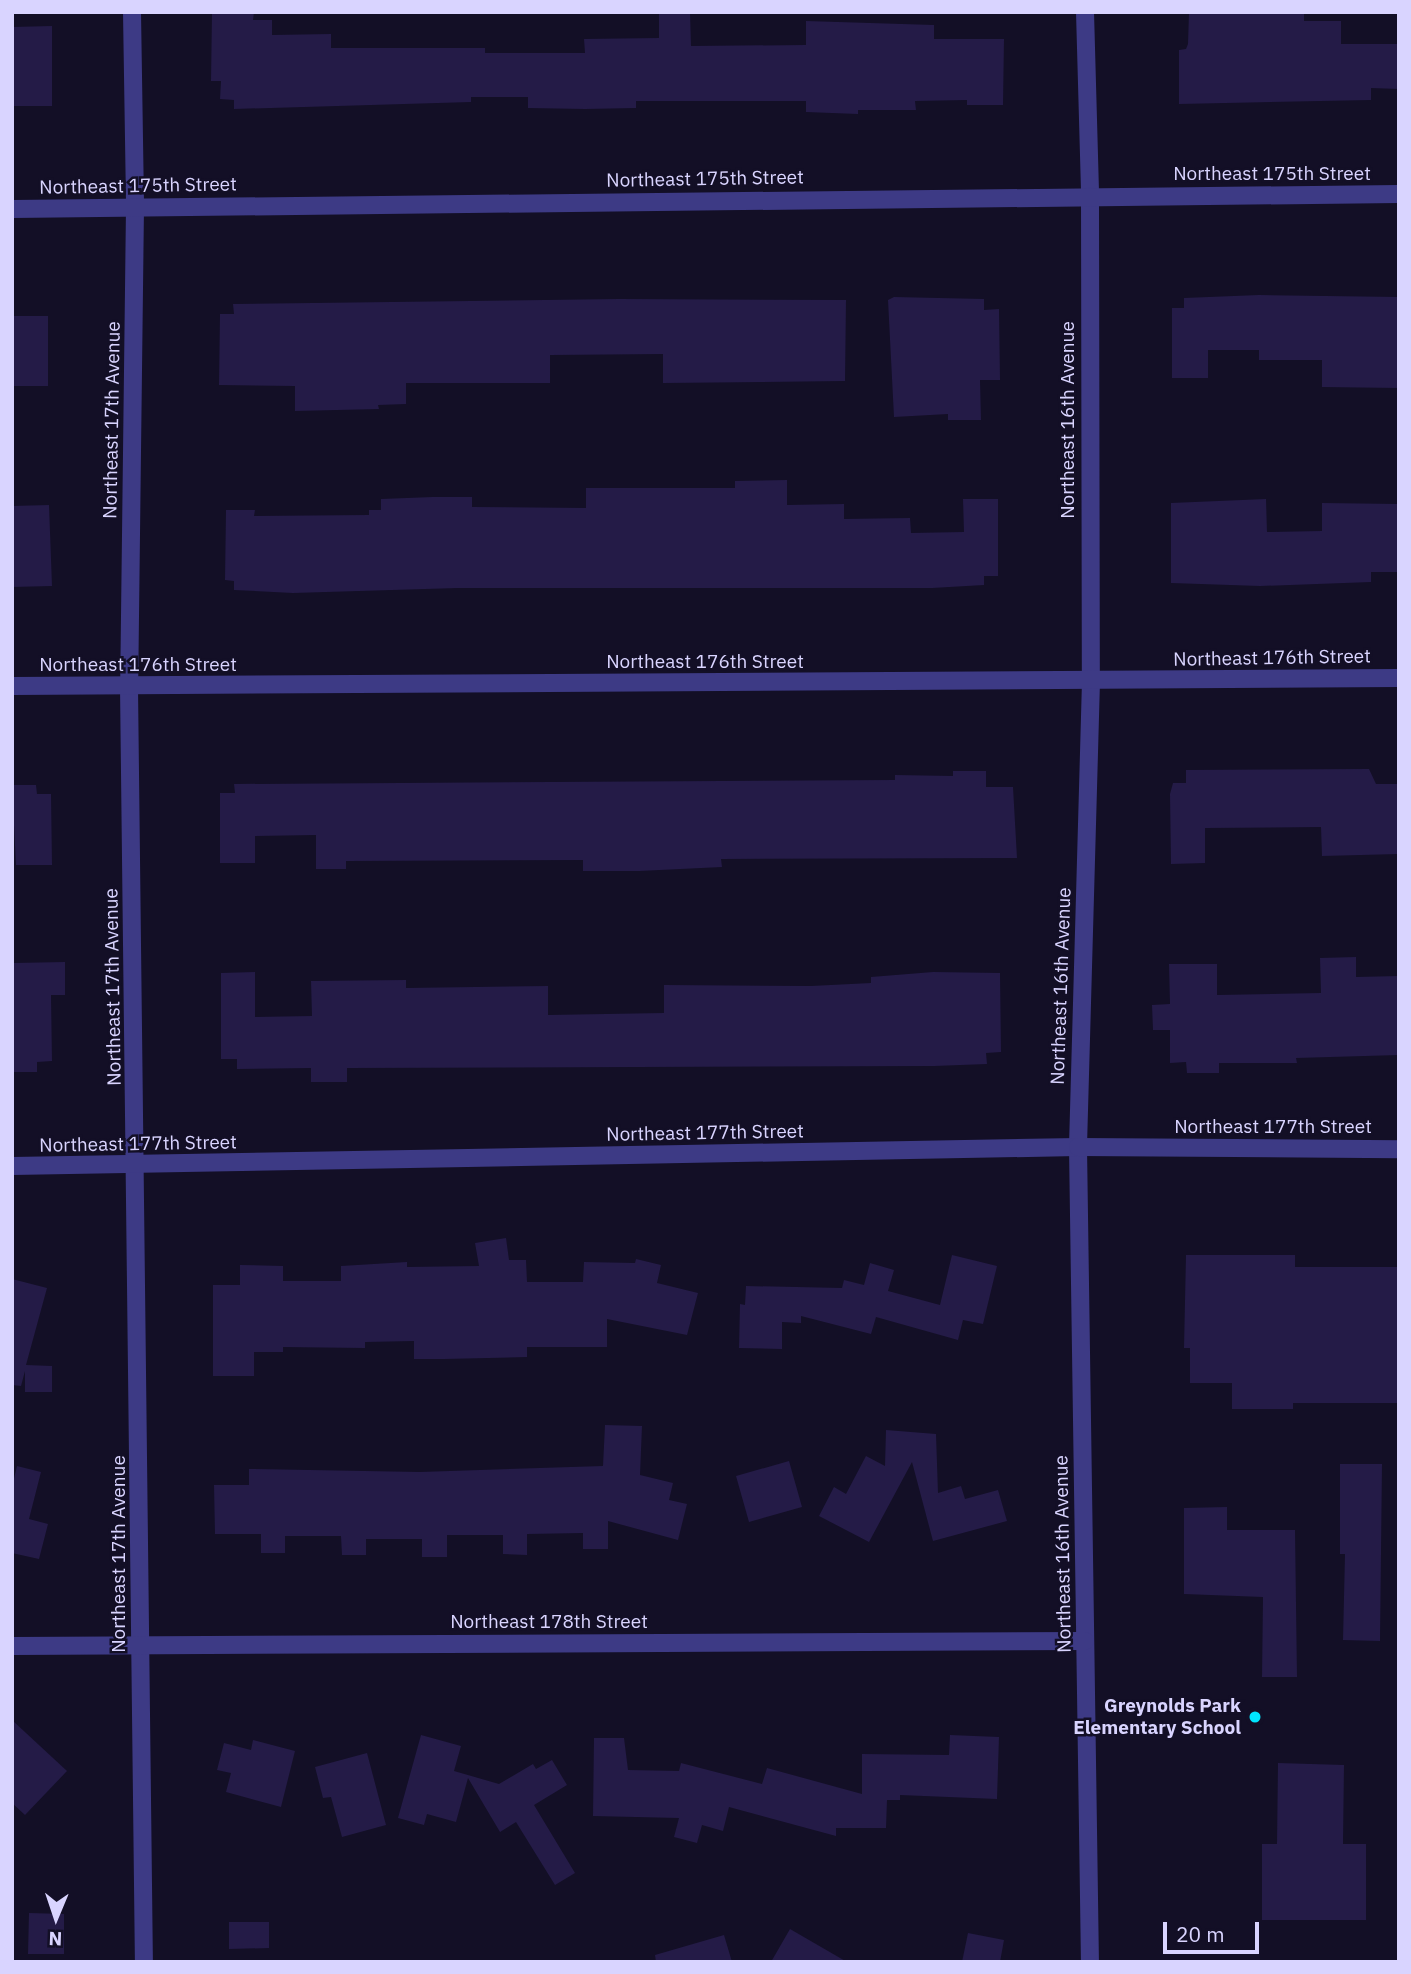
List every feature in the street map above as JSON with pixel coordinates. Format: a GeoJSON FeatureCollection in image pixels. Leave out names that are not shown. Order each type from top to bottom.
{"type":"FeatureCollection","features":[{"type":"Feature","properties":{"kind":"street","name":"Northeast 17th Avenue"},"geometry":{"type":"LineString","coordinates":[[132,12],[135,207],[129,687],[144,1962]]}},
{"type":"Feature","properties":{"kind":"street","name":"Northeast 16th Avenue"},"geometry":{"type":"LineString","coordinates":[[1085,12],[1090,196],[1091,681],[1078,1147],[1090,1962]]}},
{"type":"Feature","properties":{"kind":"street","name":"Northeast 175th Street"},"geometry":{"type":"LineString","coordinates":[[12,208],[1399,194]]}},
{"type":"Feature","properties":{"kind":"street","name":"Northeast 176th Street"},"geometry":{"type":"LineString","coordinates":[[12,686],[1399,678]]}},
{"type":"Feature","properties":{"kind":"street","name":"Northeast 177th Street"},"geometry":{"type":"LineString","coordinates":[[12,1166],[136,1166],[1078,1147],[1399,1149]]}},
{"type":"Feature","properties":{"kind":"street","name":"Northeast 178th Street"},"geometry":{"type":"LineString","coordinates":[[12,1646],[1085,1641]]}},
{"type":"Feature","properties":{"kind":"building"},"geometry":{"type":"Polygon","coordinates":[[[212,12],[254,12],[253,20],[272,20],[272,35],[331,34],[331,48],[485,48],[485,53],[585,53],[584,39],[659,38],[659,12],[690,12],[691,46],[806,45],[806,21],[934,25],[934,39],[1004,39],[1003,105],[967,105],[967,100],[915,101],[916,110],[858,110],[858,114],[806,112],[806,101],[636,101],[636,108],[585,109],[528,108],[528,97],[471,97],[471,102],[234,109],[234,100],[220,99],[221,81],[211,81],[212,12]]]}},
{"type":"Feature","properties":{"kind":"building"},"geometry":{"type":"Polygon","coordinates":[[[1189,12],[1304,12],[1304,21],[1341,21],[1341,44],[1399,44],[1399,89],[1371,88],[1371,100],[1179,104],[1179,50],[1186,49],[1188,44],[1189,12]]]}},
{"type":"Feature","properties":{"kind":"building"},"geometry":{"type":"Polygon","coordinates":[[[52,26],[52,106],[12,106],[12,27],[52,26]]]}},
{"type":"Feature","properties":{"kind":"building"},"geometry":{"type":"Polygon","coordinates":[[[1259,295],[1399,297],[1399,388],[1322,387],[1322,360],[1259,360],[1259,350],[1208,350],[1208,378],[1172,378],[1172,308],[1184,308],[1184,298],[1259,295]]]}},
{"type":"Feature","properties":{"kind":"building"},"geometry":{"type":"Polygon","coordinates":[[[894,297],[984,299],[984,310],[999,309],[1000,380],[980,380],[981,420],[948,420],[948,414],[894,417],[888,300],[894,297]]]}},
{"type":"Feature","properties":{"kind":"building"},"geometry":{"type":"Polygon","coordinates":[[[619,299],[846,300],[845,381],[663,383],[663,354],[550,355],[550,383],[406,383],[406,404],[378,405],[379,409],[295,411],[295,386],[219,385],[220,314],[234,314],[233,304],[619,299]]]}},
{"type":"Feature","properties":{"kind":"building"},"geometry":{"type":"Polygon","coordinates":[[[12,316],[48,316],[48,386],[12,386],[12,316]]]}},
{"type":"Feature","properties":{"kind":"building"},"geometry":{"type":"Polygon","coordinates":[[[787,480],[787,505],[844,504],[844,519],[910,518],[911,533],[964,532],[963,499],[998,499],[998,576],[984,576],[984,585],[932,588],[458,588],[293,593],[234,590],[234,581],[225,580],[226,510],[255,510],[254,516],[369,515],[369,510],[381,510],[381,499],[433,497],[472,497],[472,507],[586,508],[586,488],[735,488],[735,481],[787,480]]]}},
{"type":"Feature","properties":{"kind":"building"},"geometry":{"type":"Polygon","coordinates":[[[1266,499],[1267,532],[1322,531],[1322,503],[1399,504],[1399,572],[1371,572],[1371,582],[1260,586],[1171,583],[1171,503],[1266,499]]]}},
{"type":"Feature","properties":{"kind":"building"},"geometry":{"type":"Polygon","coordinates":[[[49,505],[52,586],[12,587],[12,506],[49,505]]]}},
{"type":"Feature","properties":{"kind":"building"},"geometry":{"type":"Polygon","coordinates":[[[1369,769],[1376,784],[1399,784],[1399,854],[1322,856],[1321,827],[1205,828],[1205,863],[1171,864],[1170,794],[1173,783],[1186,783],[1186,770],[1369,769]]]}},
{"type":"Feature","properties":{"kind":"building"},"geometry":{"type":"Polygon","coordinates":[[[953,771],[986,771],[986,787],[1013,787],[1017,858],[721,859],[722,867],[639,871],[583,871],[583,860],[346,861],[346,869],[316,869],[316,835],[255,836],[255,863],[220,863],[220,793],[235,793],[234,784],[895,780],[895,775],[953,776],[953,771]]]}},
{"type":"Feature","properties":{"kind":"building"},"geometry":{"type":"Polygon","coordinates":[[[12,785],[36,785],[37,794],[51,794],[52,865],[16,865],[12,785]]]}},
{"type":"Feature","properties":{"kind":"building"},"geometry":{"type":"Polygon","coordinates":[[[1356,957],[1356,977],[1399,976],[1399,1055],[1296,1058],[1297,1063],[1219,1063],[1219,1073],[1187,1073],[1186,1062],[1170,1063],[1170,1030],[1153,1030],[1152,1005],[1170,1004],[1169,964],[1217,964],[1217,995],[1321,993],[1320,958],[1356,957]]]}},
{"type":"Feature","properties":{"kind":"building"},"geometry":{"type":"Polygon","coordinates":[[[65,962],[65,995],[51,995],[52,1061],[37,1062],[37,1072],[12,1072],[14,963],[65,962]]]}},
{"type":"Feature","properties":{"kind":"building"},"geometry":{"type":"Polygon","coordinates":[[[255,972],[255,1017],[312,1016],[311,981],[406,980],[406,988],[548,986],[548,1015],[664,1013],[664,985],[811,986],[871,983],[871,977],[933,972],[1000,973],[1001,1052],[986,1053],[987,1064],[934,1066],[347,1068],[347,1082],[311,1082],[311,1068],[237,1069],[237,1059],[221,1059],[221,973],[255,972]]]}},
{"type":"Feature","properties":{"kind":"building"},"geometry":{"type":"Polygon","coordinates":[[[506,1238],[509,1260],[526,1260],[527,1282],[583,1282],[584,1262],[635,1263],[636,1259],[661,1265],[657,1283],[698,1293],[687,1335],[607,1319],[607,1347],[527,1347],[527,1357],[414,1359],[414,1341],[365,1342],[365,1348],[283,1347],[283,1352],[254,1352],[254,1376],[213,1376],[213,1285],[240,1285],[240,1265],[283,1266],[283,1281],[341,1281],[341,1266],[407,1262],[407,1267],[479,1266],[475,1243],[506,1238]]]}},
{"type":"Feature","properties":{"kind":"building"},"geometry":{"type":"Polygon","coordinates":[[[952,1255],[997,1266],[983,1324],[963,1320],[958,1340],[876,1317],[871,1334],[801,1316],[801,1323],[782,1322],[782,1349],[739,1348],[740,1304],[745,1305],[746,1286],[842,1288],[844,1280],[864,1285],[870,1263],[894,1270],[888,1291],[940,1305],[952,1255]]]}},
{"type":"Feature","properties":{"kind":"building"},"geometry":{"type":"Polygon","coordinates":[[[1186,1255],[1295,1255],[1295,1267],[1399,1267],[1399,1403],[1293,1403],[1293,1409],[1232,1409],[1232,1383],[1190,1383],[1190,1348],[1184,1348],[1186,1255]]]}},
{"type":"Feature","properties":{"kind":"building"},"geometry":{"type":"Polygon","coordinates":[[[12,1279],[47,1288],[26,1365],[52,1366],[52,1392],[25,1392],[25,1371],[21,1386],[12,1385],[12,1279]]]}},
{"type":"Feature","properties":{"kind":"building"},"geometry":{"type":"Polygon","coordinates":[[[605,1425],[642,1426],[640,1475],[673,1483],[669,1500],[687,1504],[678,1540],[608,1521],[608,1549],[583,1549],[583,1533],[527,1534],[527,1555],[503,1554],[503,1535],[447,1535],[447,1557],[422,1557],[422,1539],[366,1539],[366,1555],[342,1555],[341,1536],[285,1536],[285,1553],[261,1553],[261,1534],[215,1534],[214,1485],[249,1485],[249,1469],[420,1472],[603,1466],[605,1425]]]}},
{"type":"Feature","properties":{"kind":"building"},"geometry":{"type":"Polygon","coordinates":[[[886,1430],[936,1434],[938,1493],[961,1486],[965,1499],[998,1490],[1007,1521],[933,1541],[912,1462],[869,1542],[819,1516],[834,1487],[846,1494],[866,1456],[885,1466],[886,1430]]]}},
{"type":"Feature","properties":{"kind":"building"},"geometry":{"type":"Polygon","coordinates":[[[789,1461],[802,1507],[749,1522],[736,1476],[789,1461]]]}},
{"type":"Feature","properties":{"kind":"building"},"geometry":{"type":"Polygon","coordinates":[[[1340,1464],[1382,1464],[1380,1641],[1343,1640],[1345,1554],[1340,1554],[1340,1464]]]}},
{"type":"Feature","properties":{"kind":"building"},"geometry":{"type":"Polygon","coordinates":[[[17,1466],[41,1472],[29,1519],[48,1524],[39,1559],[12,1553],[12,1487],[17,1466]]]}},
{"type":"Feature","properties":{"kind":"building"},"geometry":{"type":"Polygon","coordinates":[[[1227,1507],[1227,1530],[1295,1530],[1297,1677],[1262,1677],[1263,1597],[1184,1594],[1184,1508],[1227,1507]]]}},
{"type":"Feature","properties":{"kind":"building"},"geometry":{"type":"Polygon","coordinates":[[[12,1720],[67,1771],[25,1815],[12,1803],[12,1720]]]}},
{"type":"Feature","properties":{"kind":"building"},"geometry":{"type":"Polygon","coordinates":[[[421,1735],[461,1746],[454,1771],[499,1784],[533,1764],[536,1769],[552,1760],[567,1785],[534,1805],[575,1873],[555,1885],[516,1822],[500,1832],[468,1778],[456,1822],[427,1814],[424,1825],[398,1818],[421,1735]]]}},
{"type":"Feature","properties":{"kind":"building"},"geometry":{"type":"Polygon","coordinates":[[[950,1735],[999,1737],[997,1799],[900,1795],[900,1800],[887,1800],[886,1828],[836,1828],[836,1836],[729,1807],[723,1831],[702,1825],[697,1843],[674,1837],[679,1818],[593,1816],[594,1738],[624,1738],[628,1770],[679,1771],[681,1763],[762,1784],[767,1768],[862,1794],[862,1754],[949,1755],[950,1735]]]}},
{"type":"Feature","properties":{"kind":"building"},"geometry":{"type":"Polygon","coordinates":[[[253,1740],[295,1751],[281,1807],[226,1792],[231,1773],[217,1770],[224,1743],[251,1750],[253,1740]]]}},
{"type":"Feature","properties":{"kind":"building"},"geometry":{"type":"Polygon","coordinates":[[[367,1753],[386,1825],[342,1837],[331,1797],[323,1798],[315,1767],[367,1753]]]}},
{"type":"Feature","properties":{"kind":"building"},"geometry":{"type":"Polygon","coordinates":[[[1278,1763],[1344,1765],[1343,1844],[1366,1844],[1366,1920],[1262,1920],[1262,1844],[1277,1844],[1278,1763]]]}},
{"type":"Feature","properties":{"kind":"building"},"geometry":{"type":"Polygon","coordinates":[[[29,1913],[64,1914],[64,1954],[28,1954],[29,1913]]]}},
{"type":"Feature","properties":{"kind":"building"},"geometry":{"type":"Polygon","coordinates":[[[229,1922],[269,1922],[269,1948],[229,1949],[229,1922]]]}},
{"type":"Feature","properties":{"kind":"building"},"geometry":{"type":"Polygon","coordinates":[[[790,1929],[847,1962],[771,1962],[790,1929]]]}},
{"type":"Feature","properties":{"kind":"building"},"geometry":{"type":"Polygon","coordinates":[[[968,1933],[1004,1940],[1000,1962],[962,1962],[968,1933]]]}},
{"type":"Feature","properties":{"kind":"building"},"geometry":{"type":"Polygon","coordinates":[[[724,1935],[732,1962],[656,1962],[655,1955],[724,1935]]]}},
{"type":"Feature","properties":{"kind":"place","name":"Greynolds Park Elementary School"},"geometry":{"type":"Point","coordinates":[1255,1717]}}]}
